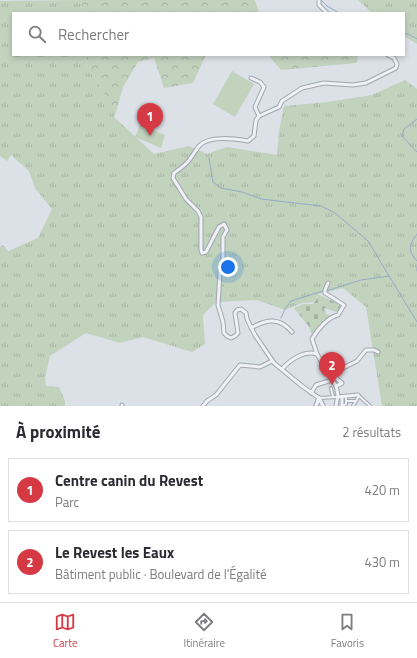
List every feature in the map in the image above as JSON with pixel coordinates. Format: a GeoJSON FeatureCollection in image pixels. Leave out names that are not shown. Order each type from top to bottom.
{"type":"FeatureCollection","features":[{"type":"Feature","properties":{"kind":"street"},"geometry":{"type":"LineString","coordinates":[[319,0],[319,5],[326,12]]}},
{"type":"Feature","properties":{"kind":"street"},"geometry":{"type":"LineString","coordinates":[[370,406],[358,396],[321,397],[311,393],[272,361],[251,328],[246,313],[241,309],[237,310],[235,313],[238,333],[231,338],[224,333],[223,322],[218,305],[220,272],[223,261],[223,237],[227,230],[224,224],[219,227],[206,252],[204,254],[202,253],[200,217],[198,211],[186,199],[173,176],[174,173],[190,160],[200,146],[210,140],[226,138],[248,141],[251,139],[254,136],[256,120],[259,116],[279,107],[282,101],[302,88],[324,83],[352,85],[366,83],[391,72],[396,68],[397,64],[394,58],[390,56]]}},
{"type":"Feature","properties":{"kind":"street"},"geometry":{"type":"LineString","coordinates":[[251,78],[260,82],[264,87],[255,107],[259,116]]}},
{"type":"Feature","properties":{"kind":"street"},"geometry":{"type":"LineString","coordinates":[[328,283],[325,291],[344,305],[338,315],[334,316],[317,330],[312,339],[317,354],[336,386],[336,406]]}},
{"type":"Feature","properties":{"kind":"street"},"geometry":{"type":"LineString","coordinates":[[251,328],[269,321],[285,325],[292,332]]}},
{"type":"Feature","properties":{"kind":"street"},"geometry":{"type":"LineString","coordinates":[[332,379],[336,368],[343,368],[357,361],[365,351],[372,349],[378,352]]}},
{"type":"Feature","properties":{"kind":"street"},"geometry":{"type":"LineString","coordinates":[[282,369],[290,361],[297,357],[310,353],[317,354]]}},
{"type":"Feature","properties":{"kind":"street"},"geometry":{"type":"LineString","coordinates":[[203,406],[207,401],[216,395],[240,365],[260,367],[272,361]]}},
{"type":"Feature","properties":{"kind":"street"},"geometry":{"type":"LineString","coordinates":[[311,393],[316,385],[336,378],[342,382],[336,386]]}},
{"type":"Feature","properties":{"kind":"street"},"geometry":{"type":"LineString","coordinates":[[331,388],[333,397]]}},
{"type":"Feature","properties":{"kind":"street"},"geometry":{"type":"LineString","coordinates":[[344,406],[347,401],[346,396]]}},
{"type":"Feature","properties":{"kind":"street"},"geometry":{"type":"LineString","coordinates":[[353,406],[358,396]]}},
{"type":"Feature","properties":{"kind":"street"},"geometry":{"type":"LineString","coordinates":[[316,406],[321,397]]}},
{"type":"Feature","properties":{"kind":"street"},"geometry":{"type":"LineString","coordinates":[[321,397],[323,406]]}},
{"type":"Feature","properties":{"kind":"street"},"geometry":{"type":"LineString","coordinates":[[342,397],[344,406]]}},
{"type":"Feature","properties":{"kind":"street"},"geometry":{"type":"LineString","coordinates":[[347,401],[356,400]]}},
{"type":"Feature","properties":{"kind":"green space"},"geometry":{"type":"Polygon","coordinates":[[[81,0],[82,12],[12,12],[12,56],[86,56],[87,66],[116,112],[114,117],[154,154],[189,146],[207,154],[227,147],[277,155],[279,131],[284,106],[327,102],[372,95],[405,80],[417,89],[417,406],[382,406],[366,307],[343,288],[319,294],[313,302],[302,303],[285,310],[257,300],[216,302],[203,315],[205,344],[192,352],[143,337],[120,343],[86,333],[50,356],[45,378],[46,386],[59,387],[65,401],[65,406],[0,406],[0,247],[3,245],[8,251],[38,238],[52,209],[35,188],[29,171],[11,155],[7,161],[0,156],[0,1],[81,0]]]}},
{"type":"Feature","properties":{"kind":"green space"},"geometry":{"type":"Polygon","coordinates":[[[81,0],[255,0],[259,12],[82,12],[81,0]]]}},
{"type":"Feature","properties":{"kind":"green space"},"geometry":{"type":"Polygon","coordinates":[[[358,0],[417,0],[417,44],[405,37],[405,12],[371,12],[358,0]]]}},
{"type":"Feature","properties":{"kind":"green space"},"geometry":{"type":"Polygon","coordinates":[[[86,56],[206,56],[193,83],[164,88],[154,58],[138,62],[123,87],[116,112],[87,66],[86,56]]]}},
{"type":"Feature","properties":{"kind":"green space"},"geometry":{"type":"Polygon","coordinates":[[[269,56],[358,56],[357,63],[281,70],[269,56]]]}},
{"type":"Feature","properties":{"kind":"green space"},"geometry":{"type":"Polygon","coordinates":[[[232,71],[254,84],[235,117],[213,104],[232,71]]]}},
{"type":"Feature","properties":{"kind":"green space"},"geometry":{"type":"Polygon","coordinates":[[[140,125],[165,135],[161,148],[135,137],[140,125]]]}},
{"type":"Feature","properties":{"kind":"green space"},"geometry":{"type":"Polygon","coordinates":[[[319,295],[342,306],[339,313],[325,308],[324,310],[326,314],[332,316],[312,337],[310,328],[294,308],[303,304],[313,304],[319,295]]]}},
{"type":"Feature","properties":{"kind":"waterway"},"geometry":{"type":"LineString","coordinates":[[321,0],[327,6],[337,12]]}},
{"type":"Feature","properties":{"kind":"waterway"},"geometry":{"type":"LineString","coordinates":[[405,34],[417,39]]}},
{"type":"Feature","properties":{"kind":"waterway"},"geometry":{"type":"LineString","coordinates":[[417,119],[404,129],[402,136],[417,152]]}},
{"type":"Feature","properties":{"kind":"waterway"},"geometry":{"type":"LineString","coordinates":[[209,158],[213,182],[221,188],[242,192],[261,199],[321,206],[335,213],[368,241],[417,322]]}},
{"type":"Feature","properties":{"kind":"waterway"},"geometry":{"type":"LineString","coordinates":[[417,234],[412,241],[410,248],[410,251],[417,261]]}},
{"type":"Feature","properties":{"kind":"waterway"},"geometry":{"type":"LineString","coordinates":[[417,266],[417,271]]}},
{"type":"Feature","properties":{"kind":"waterway"},"geometry":{"type":"LineString","coordinates":[[326,291],[361,280],[389,276]]}},
{"type":"Feature","properties":{"kind":"waterway"},"geometry":{"type":"LineString","coordinates":[[281,318],[291,301],[323,291]]}},
{"type":"Feature","properties":{"kind":"place","name":"Centre canin du Revest"},"geometry":{"type":"Point","coordinates":[150,136]}},
{"type":"Feature","properties":{"kind":"place","name":"Le Revest les Eaux"},"geometry":{"type":"Point","coordinates":[332,385]}}]}
